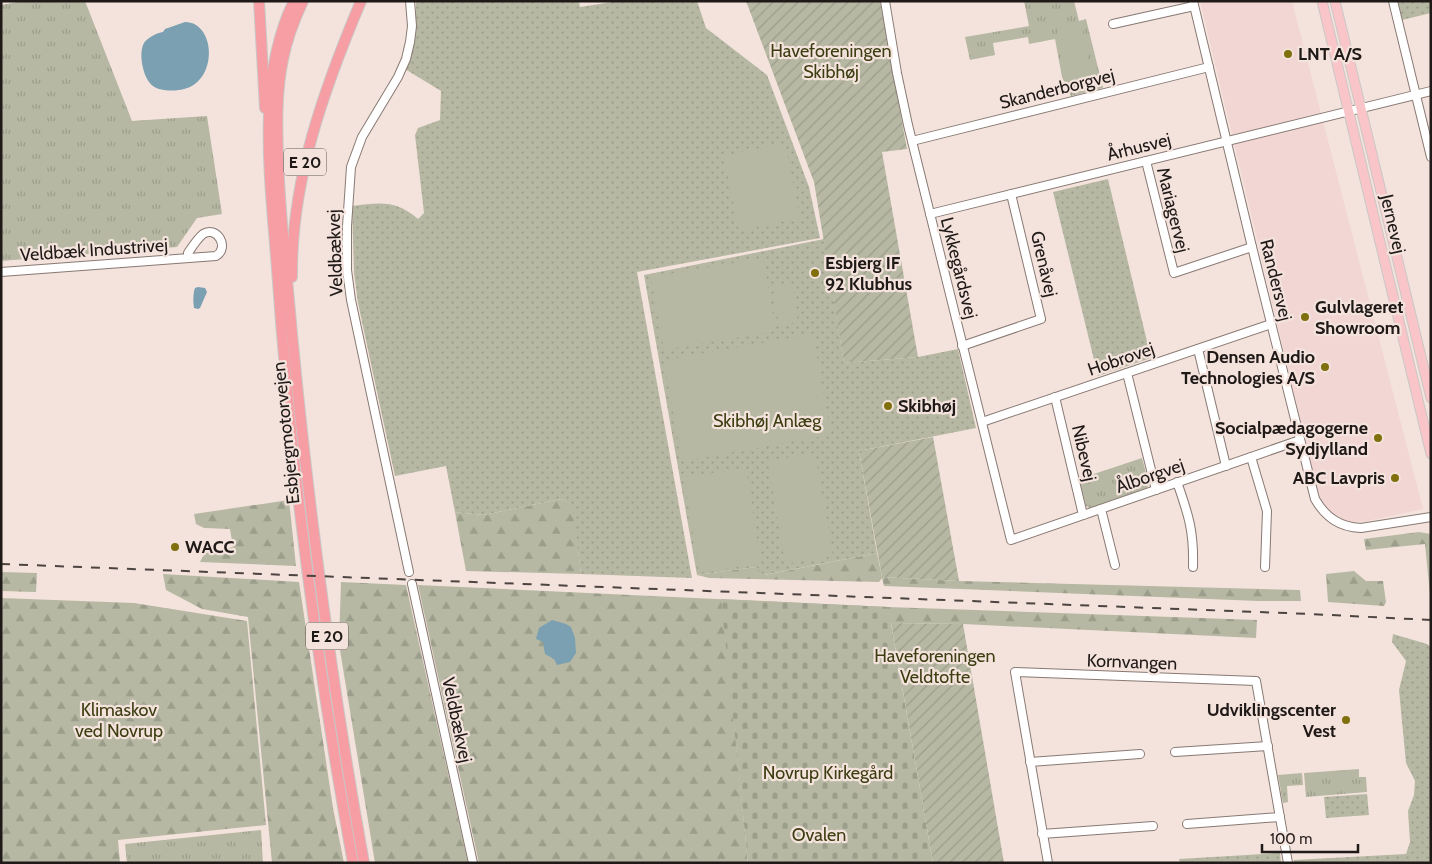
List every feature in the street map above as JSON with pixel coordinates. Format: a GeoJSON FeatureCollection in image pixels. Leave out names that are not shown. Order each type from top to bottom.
{"type":"FeatureCollection","features":[{"type":"Feature","properties":{"kind":"highway"},"geometry":{"type":"LineString","coordinates":[[259,1],[270,181]]}},
{"type":"Feature","properties":{"kind":"highway","name":"Esbjergmotorvejen"},"geometry":{"type":"LineString","coordinates":[[294,1],[288,12],[275,59],[270,105],[270,181],[282,339],[302,526],[324,690],[353,863]]}},
{"type":"Feature","properties":{"kind":"highway","name":"Esbjergmotorvejen"},"geometry":{"type":"LineString","coordinates":[[303,1],[293,22],[283,58],[278,94],[277,133],[285,269],[310,508],[326,631],[364,863]]}},
{"type":"Feature","properties":{"kind":"highway","name":"E 20"},"geometry":{"type":"LineString","coordinates":[[292,331],[293,236],[302,173],[325,96],[361,1]]}},
{"type":"Feature","properties":{"kind":"main road","name":"Jernevej"},"geometry":{"type":"LineString","coordinates":[[1322,1],[1336,60],[1357,114],[1366,154],[1375,166],[1431,398]]}},
{"type":"Feature","properties":{"kind":"main road","name":"Jernevej"},"geometry":{"type":"LineString","coordinates":[[1335,1],[1355,109],[1431,454]]}},
{"type":"Feature","properties":{"kind":"street","name":"Veldbækvej"},"geometry":{"type":"LineString","coordinates":[[409,572],[351,300],[347,270],[347,226],[351,167],[362,137],[398,77],[406,59],[412,26],[410,1]]}},
{"type":"Feature","properties":{"kind":"street","name":"Lykkegårdsvej"},"geometry":{"type":"LineString","coordinates":[[885,1],[895,64],[912,141],[1011,540]]}},
{"type":"Feature","properties":{"kind":"street"},"geometry":{"type":"LineString","coordinates":[[1393,1],[1431,157]]}},
{"type":"Feature","properties":{"kind":"street"},"geometry":{"type":"LineString","coordinates":[[1113,24],[1193,3]]}},
{"type":"Feature","properties":{"kind":"street","name":"Randersvej"},"geometry":{"type":"LineString","coordinates":[[1193,3],[1315,499],[1326,515],[1334,521],[1352,528],[1431,517]]}},
{"type":"Feature","properties":{"kind":"street","name":"Skanderborgvej"},"geometry":{"type":"LineString","coordinates":[[912,141],[1209,68]]}},
{"type":"Feature","properties":{"kind":"street","name":"Århusvej"},"geometry":{"type":"LineString","coordinates":[[930,214],[1431,91]]}},
{"type":"Feature","properties":{"kind":"street","name":"Mariagervej"},"geometry":{"type":"LineString","coordinates":[[1146,161],[1174,273],[1252,247]]}},
{"type":"Feature","properties":{"kind":"street","name":"Grenåvej"},"geometry":{"type":"LineString","coordinates":[[962,346],[1041,319],[1011,194]]}},
{"type":"Feature","properties":{"kind":"street","name":"Veldbæk Industrivej"},"geometry":{"type":"LineString","coordinates":[[1,272],[188,258],[219,254],[222,248],[221,238],[215,233],[210,232],[202,235],[188,253],[188,258]]}},
{"type":"Feature","properties":{"kind":"street","name":"Hobrovej"},"geometry":{"type":"LineString","coordinates":[[982,422],[1271,324]]}},
{"type":"Feature","properties":{"kind":"street"},"geometry":{"type":"LineString","coordinates":[[1198,349],[1226,466]]}},
{"type":"Feature","properties":{"kind":"street"},"geometry":{"type":"LineString","coordinates":[[1127,373],[1156,490]]}},
{"type":"Feature","properties":{"kind":"street","name":"Nibevej"},"geometry":{"type":"LineString","coordinates":[[1055,397],[1083,515]]}},
{"type":"Feature","properties":{"kind":"street","name":"Ålborgvej"},"geometry":{"type":"LineString","coordinates":[[1011,540],[1300,440]]}},
{"type":"Feature","properties":{"kind":"street"},"geometry":{"type":"LineString","coordinates":[[1251,457],[1268,511],[1265,568]]}},
{"type":"Feature","properties":{"kind":"street"},"geometry":{"type":"LineString","coordinates":[[1177,482],[1193,533],[1193,567]]}},
{"type":"Feature","properties":{"kind":"street"},"geometry":{"type":"LineString","coordinates":[[1101,509],[1115,565]]}},
{"type":"Feature","properties":{"kind":"street","name":"Veldbækvej"},"geometry":{"type":"LineString","coordinates":[[412,584],[473,863]]}},
{"type":"Feature","properties":{"kind":"street","name":"Kornvangen"},"geometry":{"type":"LineString","coordinates":[[1048,863],[1015,672],[1256,681],[1288,863]]}},
{"type":"Feature","properties":{"kind":"street"},"geometry":{"type":"LineString","coordinates":[[1175,752],[1268,746]]}},
{"type":"Feature","properties":{"kind":"street"},"geometry":{"type":"LineString","coordinates":[[1030,762],[1140,754]]}},
{"type":"Feature","properties":{"kind":"street"},"geometry":{"type":"LineString","coordinates":[[1187,824],[1280,816]]}},
{"type":"Feature","properties":{"kind":"street"},"geometry":{"type":"LineString","coordinates":[[1042,834],[1153,826]]}},
{"type":"Feature","properties":{"kind":"shaded area"},"geometry":{"type":"Polygon","coordinates":[[[1200,1],[1292,1],[1423,509],[1363,522],[1346,521],[1335,516],[1319,498],[1200,1]]]}},
{"type":"Feature","properties":{"kind":"green space"},"geometry":{"type":"Polygon","coordinates":[[[23,1],[85,1],[132,121],[207,116],[222,214],[197,218],[177,247],[1,261],[1,5],[23,1]]]}},
{"type":"Feature","properties":{"kind":"green space"},"geometry":{"type":"Polygon","coordinates":[[[416,1],[579,1],[580,7],[619,1],[697,1],[706,28],[767,75],[809,187],[820,238],[637,272],[692,578],[581,574],[572,504],[561,499],[484,515],[455,512],[446,466],[395,476],[358,303],[354,273],[352,206],[394,205],[418,219],[424,213],[415,135],[418,128],[440,120],[441,91],[405,69],[416,33],[416,1]]]}},
{"type":"Feature","properties":{"kind":"green space","name":"Haveforeningen Skibhøj"},"geometry":{"type":"Polygon","coordinates":[[[746,1],[880,1],[907,149],[882,152],[918,357],[844,363],[814,182],[746,1]]]}},
{"type":"Feature","properties":{"kind":"green space"},"geometry":{"type":"Polygon","coordinates":[[[1024,1],[1074,1],[1079,21],[1086,19],[1103,88],[1071,96],[1062,77],[1055,39],[1029,44],[1028,37],[993,43],[995,55],[970,60],[965,37],[1029,26],[1024,1]]]}},
{"type":"Feature","properties":{"kind":"green space"},"geometry":{"type":"Polygon","coordinates":[[[1397,1],[1431,1],[1431,13],[1402,20],[1397,1]]]}},
{"type":"Feature","properties":{"kind":"green space"},"geometry":{"type":"Polygon","coordinates":[[[1082,25],[1090,71],[1066,75],[1057,30],[1082,25]]]}},
{"type":"Feature","properties":{"kind":"green space"},"geometry":{"type":"Polygon","coordinates":[[[785,143],[800,218],[739,231],[724,156],[785,143]]]}},
{"type":"Feature","properties":{"kind":"green space"},"geometry":{"type":"Polygon","coordinates":[[[1108,179],[1151,358],[1098,376],[1053,192],[1108,179]]]}},
{"type":"Feature","properties":{"kind":"green space","name":"Skibhøj Anlæg"},"geometry":{"type":"Polygon","coordinates":[[[824,239],[844,363],[918,357],[958,349],[976,428],[859,451],[877,553],[764,575],[756,567],[697,575],[644,275],[824,239]]]}},
{"type":"Feature","properties":{"kind":"green space"},"geometry":{"type":"Polygon","coordinates":[[[763,258],[776,331],[664,350],[651,277],[763,258]]]}},
{"type":"Feature","properties":{"kind":"green space"},"geometry":{"type":"Polygon","coordinates":[[[792,284],[798,322],[779,325],[773,287],[792,284]]]}},
{"type":"Feature","properties":{"kind":"green space"},"geometry":{"type":"Polygon","coordinates":[[[813,334],[831,435],[682,461],[664,360],[813,334]]]}},
{"type":"Feature","properties":{"kind":"green space"},"geometry":{"type":"Polygon","coordinates":[[[933,437],[959,581],[882,577],[859,451],[933,437]]]}},
{"type":"Feature","properties":{"kind":"green space"},"geometry":{"type":"Polygon","coordinates":[[[815,453],[833,556],[785,564],[768,461],[815,453]]]}},
{"type":"Feature","properties":{"kind":"green space"},"geometry":{"type":"Polygon","coordinates":[[[1142,458],[1149,484],[1147,488],[1090,508],[1086,506],[1079,479],[1142,458]]]}},
{"type":"Feature","properties":{"kind":"green space"},"geometry":{"type":"Polygon","coordinates":[[[746,468],[761,563],[699,573],[684,477],[746,468]]]}},
{"type":"Feature","properties":{"kind":"green space"},"geometry":{"type":"Polygon","coordinates":[[[561,499],[573,504],[581,574],[466,571],[455,512],[484,515],[561,499]]]}},
{"type":"Feature","properties":{"kind":"green space"},"geometry":{"type":"Polygon","coordinates":[[[289,500],[296,566],[200,562],[205,553],[233,547],[230,529],[204,528],[196,524],[194,514],[289,500]]]}},
{"type":"Feature","properties":{"kind":"green space"},"geometry":{"type":"Polygon","coordinates":[[[1419,532],[1431,534],[1431,605],[1425,544],[1366,550],[1364,539],[1419,532]]]}},
{"type":"Feature","properties":{"kind":"green space"},"geometry":{"type":"Polygon","coordinates":[[[877,553],[882,577],[959,581],[1300,590],[1301,601],[1258,601],[884,586],[882,578],[879,582],[709,578],[697,575],[756,567],[765,575],[877,553]]]}},
{"type":"Feature","properties":{"kind":"green space"},"geometry":{"type":"Polygon","coordinates":[[[1354,571],[1366,581],[1383,581],[1386,602],[1384,606],[1328,602],[1326,574],[1354,571]]]}},
{"type":"Feature","properties":{"kind":"green space"},"geometry":{"type":"Polygon","coordinates":[[[1,572],[37,573],[36,592],[1,591],[1,572]]]}},
{"type":"Feature","properties":{"kind":"green space"},"geometry":{"type":"Polygon","coordinates":[[[163,574],[299,582],[333,808],[344,863],[272,863],[248,617],[202,609],[166,590],[163,574]]]}},
{"type":"Feature","properties":{"kind":"green space"},"geometry":{"type":"Polygon","coordinates":[[[341,582],[406,585],[468,863],[375,863],[339,644],[341,582]]]}},
{"type":"Feature","properties":{"kind":"green space"},"geometry":{"type":"Polygon","coordinates":[[[418,585],[888,607],[1257,620],[1256,638],[963,624],[891,623],[725,631],[748,863],[479,863],[418,585]]]}},
{"type":"Feature","properties":{"kind":"green space","name":"Klimaskov ved Novrup"},"geometry":{"type":"Polygon","coordinates":[[[1,598],[134,603],[247,621],[266,825],[118,840],[120,863],[1,863],[1,598]]]}},
{"type":"Feature","properties":{"kind":"green space","name":"Novrup Kirkegård"},"geometry":{"type":"Polygon","coordinates":[[[721,599],[888,607],[933,863],[748,863],[721,599]]]}},
{"type":"Feature","properties":{"kind":"green space","name":"Haveforeningen Veldtofte"},"geometry":{"type":"Polygon","coordinates":[[[891,623],[963,624],[1004,863],[933,863],[891,623]]]}},
{"type":"Feature","properties":{"kind":"green space"},"geometry":{"type":"Polygon","coordinates":[[[1393,634],[1427,644],[1431,647],[1431,863],[1294,863],[1294,860],[1406,854],[1410,842],[1408,811],[1414,795],[1415,781],[1406,763],[1399,690],[1406,661],[1392,642],[1393,634]]]}},
{"type":"Feature","properties":{"kind":"green space"},"geometry":{"type":"Polygon","coordinates":[[[1359,769],[1359,777],[1366,777],[1367,792],[1306,797],[1304,773],[1359,769]]]}},
{"type":"Feature","properties":{"kind":"green space"},"geometry":{"type":"Polygon","coordinates":[[[1302,773],[1303,785],[1287,786],[1288,802],[1283,803],[1278,775],[1302,773]]]}},
{"type":"Feature","properties":{"kind":"green space"},"geometry":{"type":"Polygon","coordinates":[[[1367,794],[1369,815],[1326,818],[1324,797],[1367,794]]]}},
{"type":"Feature","properties":{"kind":"green space"},"geometry":{"type":"Polygon","coordinates":[[[261,830],[263,863],[127,863],[125,844],[261,830]]]}},
{"type":"Feature","properties":{"kind":"green space"},"geometry":{"type":"Polygon","coordinates":[[[1280,853],[1281,863],[1180,863],[1179,859],[1280,853]]]}},
{"type":"Feature","properties":{"kind":"water"},"geometry":{"type":"Polygon","coordinates":[[[185,22],[196,25],[203,32],[208,42],[207,67],[201,78],[192,86],[179,90],[156,88],[149,83],[144,72],[142,47],[155,34],[185,22]]]}},
{"type":"Feature","properties":{"kind":"water"},"geometry":{"type":"Polygon","coordinates":[[[195,288],[205,288],[207,292],[198,309],[194,308],[193,300],[195,288]]]}},
{"type":"Feature","properties":{"kind":"water"},"geometry":{"type":"Polygon","coordinates":[[[552,620],[571,627],[575,638],[576,653],[570,662],[557,665],[554,659],[545,654],[543,642],[536,639],[539,628],[552,620]]]}},
{"type":"Feature","properties":{"kind":"railway"},"geometry":{"type":"LineString","coordinates":[[1,564],[1431,620]]}},
{"type":"Feature","properties":{"kind":"place","name":"LNT A/S"},"geometry":{"type":"Point","coordinates":[1288,54]}},
{"type":"Feature","properties":{"kind":"place","name":"Esbjerg IF 92 Klubhus"},"geometry":{"type":"Point","coordinates":[815,273]}},
{"type":"Feature","properties":{"kind":"place","name":"Gulvlageret Showroom"},"geometry":{"type":"Point","coordinates":[1305,317]}},
{"type":"Feature","properties":{"kind":"place","name":"Densen Audio Technologies A/S"},"geometry":{"type":"Point","coordinates":[1325,367]}},
{"type":"Feature","properties":{"kind":"place","name":"Skibhøj"},"geometry":{"type":"Point","coordinates":[888,406]}},
{"type":"Feature","properties":{"kind":"place","name":"Socialpædagogerne Sydjylland"},"geometry":{"type":"Point","coordinates":[1378,438]}},
{"type":"Feature","properties":{"kind":"place","name":"ABC Lavpris"},"geometry":{"type":"Point","coordinates":[1395,478]}},
{"type":"Feature","properties":{"kind":"place","name":"WACC"},"geometry":{"type":"Point","coordinates":[175,547]}},
{"type":"Feature","properties":{"kind":"place","name":"Udviklingscenter Vest"},"geometry":{"type":"Point","coordinates":[1346,720]}},
{"type":"Feature","properties":{"kind":"park label","name":"Ovalen"},"geometry":{"type":"Point","coordinates":[819,835]}}]}
